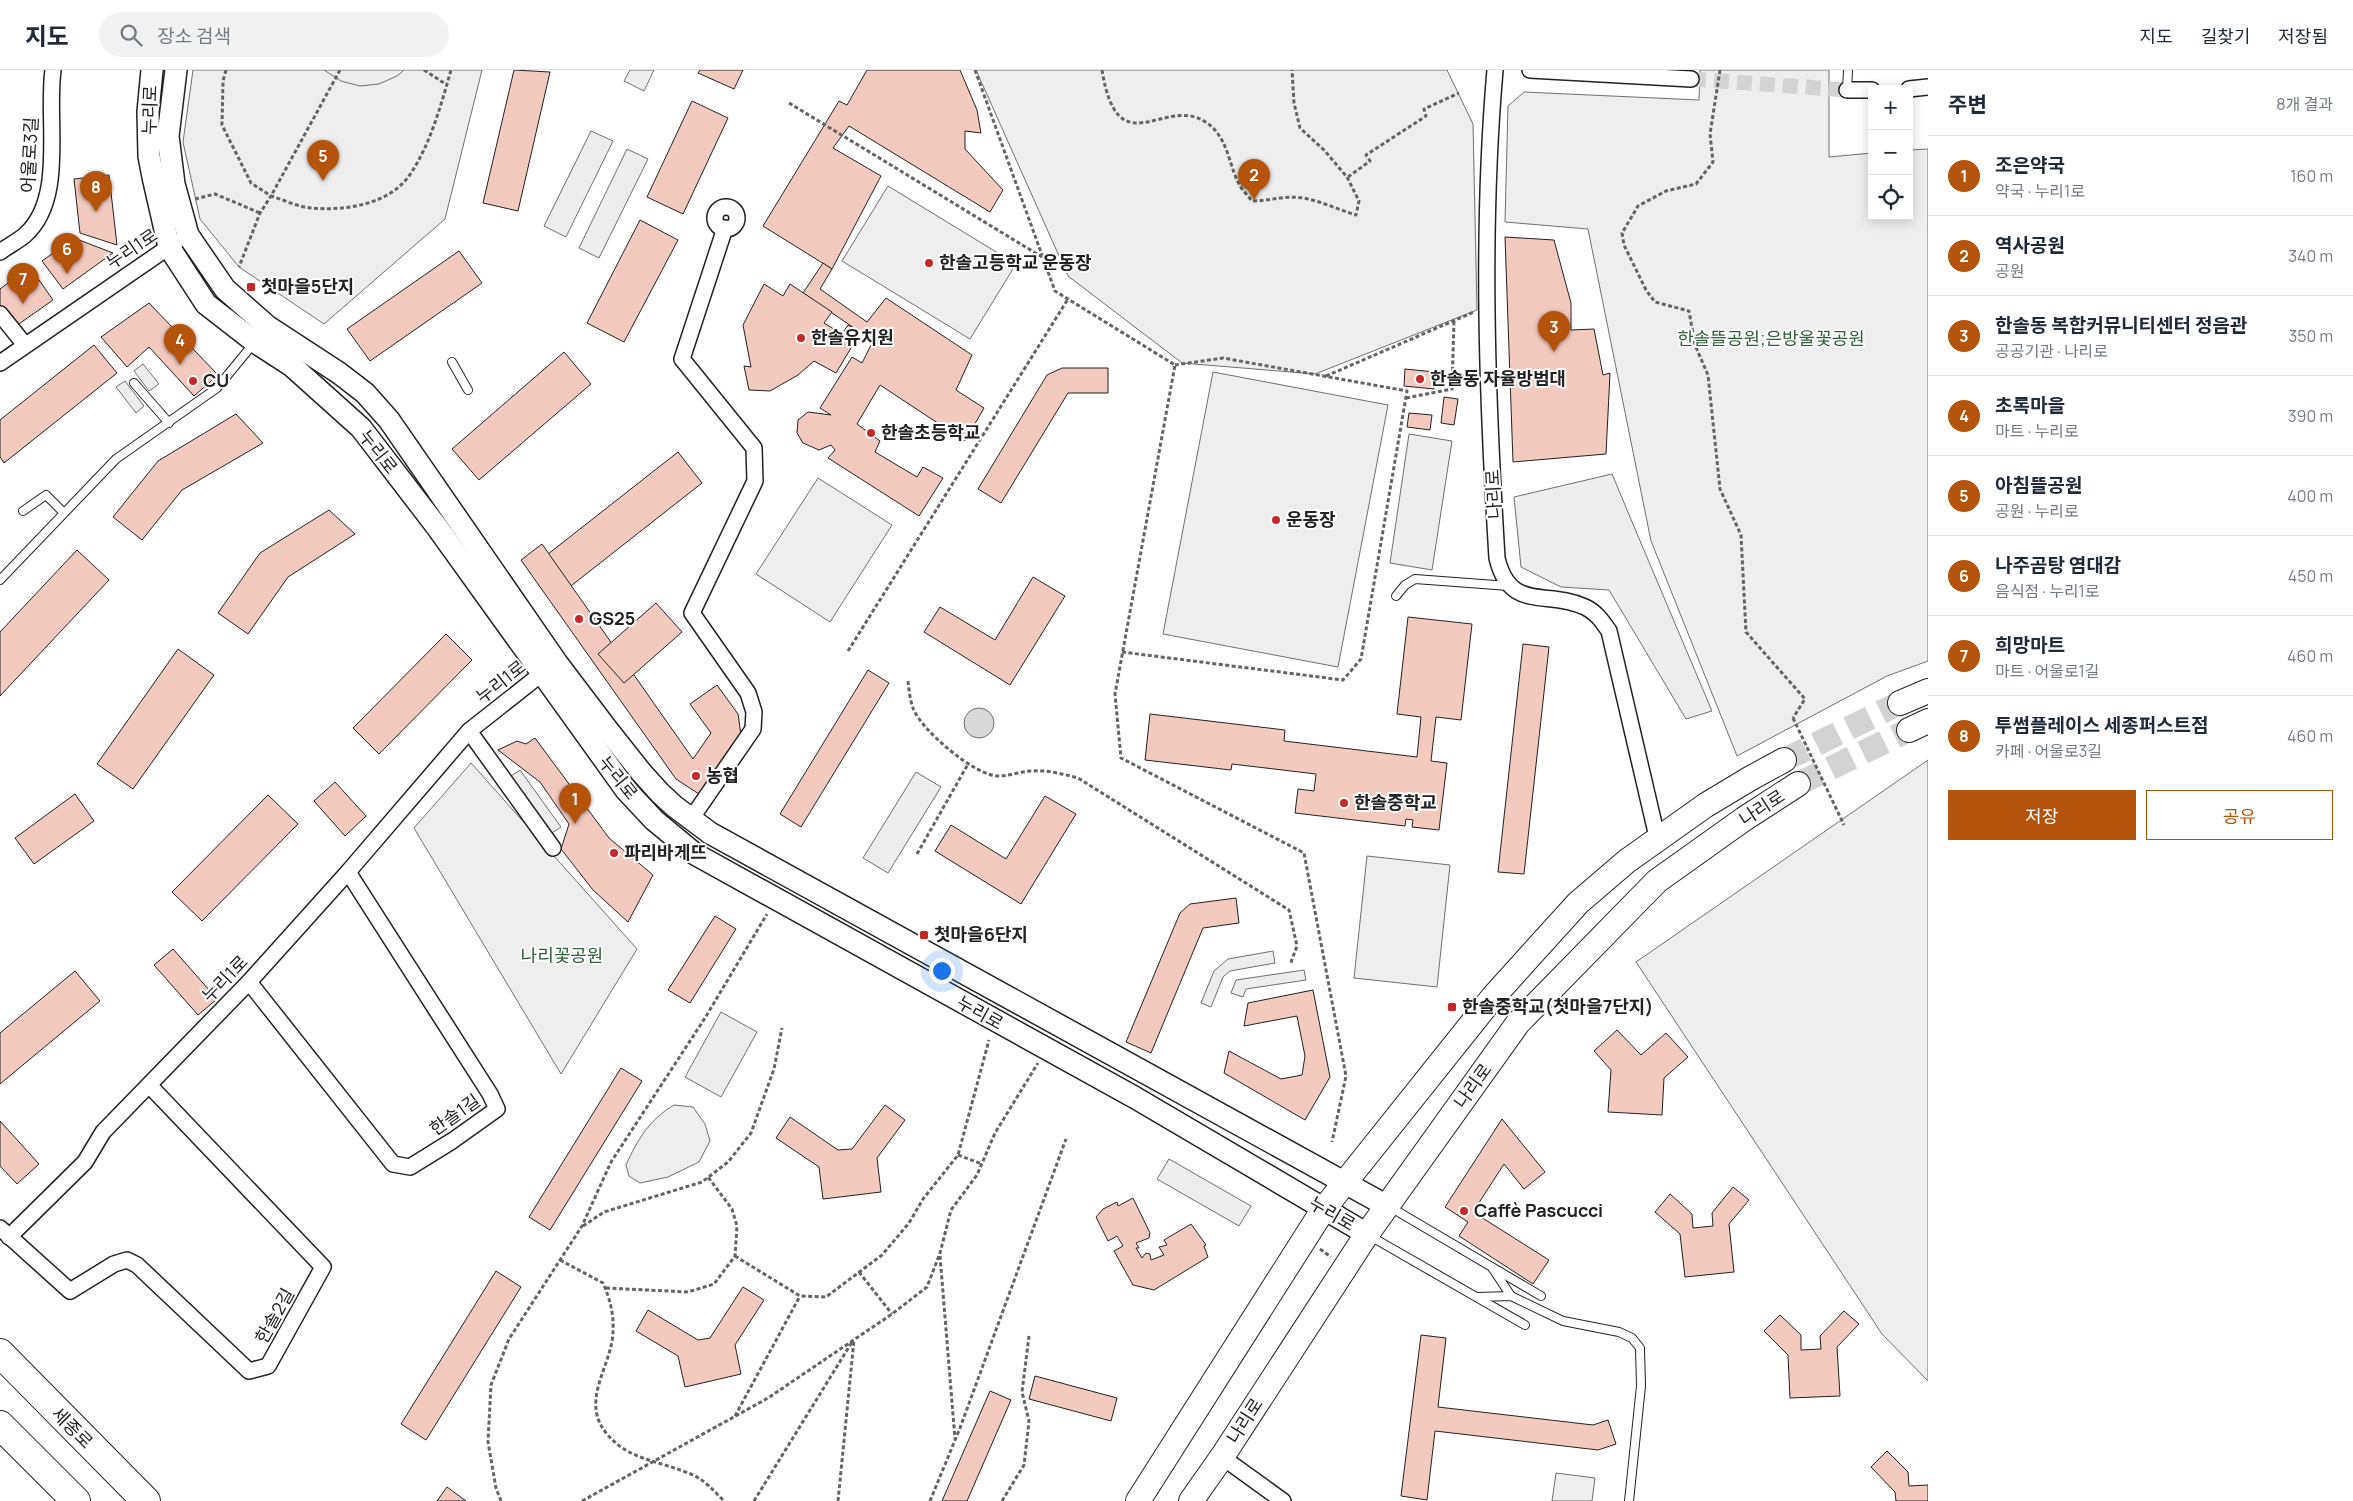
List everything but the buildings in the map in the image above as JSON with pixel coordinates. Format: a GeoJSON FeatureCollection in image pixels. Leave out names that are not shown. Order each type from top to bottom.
{"type":"FeatureCollection","features":[{"type":"Feature","properties":{"kind":"highway","name":"세종로"},"geometry":{"type":"LineString","coordinates":[[0,1353],[146,1501]]}},
{"type":"Feature","properties":{"kind":"highway"},"geometry":{"type":"LineString","coordinates":[[0,1424],[76,1501]]}},
{"type":"Feature","properties":{"kind":"main road"},"geometry":{"type":"LineString","coordinates":[[1900,704],[1928,691]]}},
{"type":"Feature","properties":{"kind":"main road","name":"나리로"},"geometry":{"type":"LineString","coordinates":[[1138,1501],[1324,1210],[1344,1182],[1493,997],[1571,910],[1627,861],[1658,841],[1706,805],[1784,760]]}},
{"type":"Feature","properties":{"kind":"main road","name":"나리로"},"geometry":{"type":"LineString","coordinates":[[1191,1501],[1222,1457],[1366,1234],[1518,1023],[1657,881],[1744,819],[1798,784]]}},
{"type":"Feature","properties":{"kind":"street","name":"어울로3길"},"geometry":{"type":"LineString","coordinates":[[0,252],[26,234],[42,215],[49,197],[53,70]]}},
{"type":"Feature","properties":{"kind":"street","name":"누리로"},"geometry":{"type":"LineString","coordinates":[[152,70],[148,112],[149,156],[169,246],[206,304],[260,334],[339,373],[365,393],[390,420],[550,668],[626,790],[654,820],[695,854],[1134,1097],[1366,1234]]}},
{"type":"Feature","properties":{"kind":"street","name":"누리로"},"geometry":{"type":"LineString","coordinates":[[176,70],[168,136],[174,184],[188,235],[225,289],[260,334],[292,366],[361,428],[437,527],[550,668],[641,772],[674,806],[710,833],[1387,1206]]}},
{"type":"Feature","properties":{"kind":"street","name":"나리로"},"geometry":{"type":"LineString","coordinates":[[1495,70],[1490,124],[1487,280],[1489,416],[1498,558],[1501,573],[1509,586]]}},
{"type":"Feature","properties":{"kind":"street"},"geometry":{"type":"LineString","coordinates":[[1530,70],[1691,79]]}},
{"type":"Feature","properties":{"kind":"street"},"geometry":{"type":"LineString","coordinates":[[1913,89],[1928,87]]}},
{"type":"Feature","properties":{"kind":"street"},"geometry":{"type":"LineString","coordinates":[[1847,90],[1868,90]]}},
{"type":"Feature","properties":{"kind":"street"},"geometry":{"type":"LineString","coordinates":[[691,819],[752,729],[754,712],[748,693],[692,613],[755,481],[754,448],[682,359],[725,228]]}},
{"type":"Feature","properties":{"kind":"street","name":"누리1로"},"geometry":{"type":"LineString","coordinates":[[0,364],[169,246],[188,235]]}},
{"type":"Feature","properties":{"kind":"street"},"geometry":{"type":"LineString","coordinates":[[0,314],[25,345]]}},
{"type":"Feature","properties":{"kind":"street"},"geometry":{"type":"LineString","coordinates":[[1509,586],[1524,594],[1584,606],[1599,617],[1609,632],[1658,841]]}},
{"type":"Feature","properties":{"kind":"street","name":"누리1로"},"geometry":{"type":"LineString","coordinates":[[4,1232],[85,1162],[103,1132],[249,982],[348,872],[469,731],[550,668]]}},
{"type":"Feature","properties":{"kind":"street"},"geometry":{"type":"LineString","coordinates":[[469,731],[553,848]]}},
{"type":"Feature","properties":{"kind":"street","name":"한솔1길"},"geometry":{"type":"LineString","coordinates":[[249,982],[393,1164],[410,1167],[452,1141],[497,1108],[490,1094],[348,872]]}},
{"type":"Feature","properties":{"kind":"street","name":"한솔2길"},"geometry":{"type":"LineString","coordinates":[[4,1232],[70,1291],[114,1264],[127,1260],[137,1265],[249,1371],[268,1366],[323,1267],[149,1085]]}},
{"type":"Feature","properties":{"kind":"street","name":"나리로"},"geometry":{"type":"LineString","coordinates":[[1222,1457],[1283,1501]]}},
{"type":"Feature","properties":{"kind":"lane"},"geometry":{"type":"LineString","coordinates":[[1847,90],[1848,70]]}},
{"type":"Feature","properties":{"kind":"lane"},"geometry":{"type":"LineString","coordinates":[[0,580],[116,460],[218,388],[260,334]]}},
{"type":"Feature","properties":{"kind":"lane"},"geometry":{"type":"LineString","coordinates":[[452,362],[468,390]]}},
{"type":"Feature","properties":{"kind":"lane"},"geometry":{"type":"LineString","coordinates":[[134,383],[169,424]]}},
{"type":"Feature","properties":{"kind":"lane"},"geometry":{"type":"LineString","coordinates":[[23,511],[46,495],[64,513]]}},
{"type":"Feature","properties":{"kind":"lane"},"geometry":{"type":"LineString","coordinates":[[1396,596],[1405,585],[1415,579],[1509,586]]}},
{"type":"Feature","properties":{"kind":"lane"},"geometry":{"type":"LineString","coordinates":[[1387,1206],[1541,1296]]}},
{"type":"Feature","properties":{"kind":"lane"},"geometry":{"type":"LineString","coordinates":[[1366,1234],[1525,1325]]}},
{"type":"Feature","properties":{"kind":"lane"},"geometry":{"type":"LineString","coordinates":[[1492,1267],[1511,1296]]}},
{"type":"Feature","properties":{"kind":"lane"},"geometry":{"type":"LineString","coordinates":[[1477,1297],[1511,1296],[1563,1321],[1619,1332],[1632,1338],[1640,1348],[1641,1386],[1629,1501]]}},
{"type":"Feature","properties":{"kind":"path"},"geometry":{"type":"LineString","coordinates":[[226,70],[222,125],[251,183],[271,196],[310,208],[354,208],[385,196],[408,177],[426,145],[451,70]]}},
{"type":"Feature","properties":{"kind":"path"},"geometry":{"type":"LineString","coordinates":[[239,267],[260,213],[340,70]]}},
{"type":"Feature","properties":{"kind":"path"},"geometry":{"type":"LineString","coordinates":[[424,70],[447,85]]}},
{"type":"Feature","properties":{"kind":"path"},"geometry":{"type":"LineString","coordinates":[[975,70],[1054,291],[1176,365],[1223,358],[1407,390],[1361,659],[1343,680],[1122,652]]}},
{"type":"Feature","properties":{"kind":"path"},"geometry":{"type":"LineString","coordinates":[[1102,70],[1111,102],[1118,114],[1130,123],[1145,124],[1177,116],[1197,117],[1208,123],[1222,138],[1241,188],[1252,201],[1269,201],[1285,197],[1304,198],[1356,215],[1359,201],[1348,177],[1324,150],[1300,128],[1294,103],[1292,70]]}},
{"type":"Feature","properties":{"kind":"path"},"geometry":{"type":"LineString","coordinates":[[1720,70],[1710,134],[1713,162],[1696,184],[1666,191],[1638,206],[1622,233],[1627,252],[1646,290],[1656,302],[1689,311],[1694,345],[1708,375],[1720,489],[1741,535],[1746,632],[1805,699],[1793,718],[1844,826]]}},
{"type":"Feature","properties":{"kind":"path"},"geometry":{"type":"LineString","coordinates":[[1348,177],[1370,161],[1366,155],[1426,116],[1424,109],[1459,93]]}},
{"type":"Feature","properties":{"kind":"path"},"geometry":{"type":"LineString","coordinates":[[789,103],[1042,257]]}},
{"type":"Feature","properties":{"kind":"path"},"geometry":{"type":"LineString","coordinates":[[194,200],[216,194],[260,213]]}},
{"type":"Feature","properties":{"kind":"path"},"geometry":{"type":"LineString","coordinates":[[848,651],[1068,299]]}},
{"type":"Feature","properties":{"kind":"path"},"geometry":{"type":"LineString","coordinates":[[1325,376],[1477,310]]}},
{"type":"Feature","properties":{"kind":"path"},"geometry":{"type":"LineString","coordinates":[[1406,398],[1452,389],[1454,320]]}},
{"type":"Feature","properties":{"kind":"path"},"geometry":{"type":"LineString","coordinates":[[1176,365],[1115,694],[1121,758],[1304,853],[1346,1076],[1332,1142]]}},
{"type":"Feature","properties":{"kind":"path"},"geometry":{"type":"LineString","coordinates":[[908,681],[913,709],[925,727],[947,749],[968,764],[996,776],[1032,771],[1056,772],[1078,778],[1289,910],[1297,946],[1290,965]]}},
{"type":"Feature","properties":{"kind":"path"},"geometry":{"type":"LineString","coordinates":[[917,854],[968,764]]}},
{"type":"Feature","properties":{"kind":"path"},"geometry":{"type":"LineString","coordinates":[[501,1501],[496,1488],[488,1442],[491,1385],[509,1339],[582,1226],[611,1162],[706,1018],[767,913]]}},
{"type":"Feature","properties":{"kind":"path"},"geometry":{"type":"LineString","coordinates":[[582,1226],[604,1212],[702,1182],[728,1162],[751,1133],[774,1069],[782,1028]]}},
{"type":"Feature","properties":{"kind":"path"},"geometry":{"type":"LineString","coordinates":[[735,1256],[800,1296],[826,1297],[882,1255],[909,1223],[923,1199],[958,1155],[989,1040]]}},
{"type":"Feature","properties":{"kind":"path"},"geometry":{"type":"LineString","coordinates":[[582,1501],[768,1398],[892,1314],[927,1286],[940,1253],[951,1210],[977,1175],[996,1133],[1038,1062]]}},
{"type":"Feature","properties":{"kind":"path"},"geometry":{"type":"LineString","coordinates":[[930,1501],[955,1440],[1066,1139]]}},
{"type":"Feature","properties":{"kind":"path"},"geometry":{"type":"LineString","coordinates":[[958,1155],[982,1164]]}},
{"type":"Feature","properties":{"kind":"path"},"geometry":{"type":"LineString","coordinates":[[605,1288],[688,1292],[714,1284],[735,1256],[737,1226],[732,1208],[708,1178]]}},
{"type":"Feature","properties":{"kind":"path"},"geometry":{"type":"LineString","coordinates":[[1315,1246],[1332,1258]]}},
{"type":"Feature","properties":{"kind":"path"},"geometry":{"type":"LineString","coordinates":[[940,1253],[955,1440]]}},
{"type":"Feature","properties":{"kind":"path"},"geometry":{"type":"LineString","coordinates":[[560,1260],[603,1283],[611,1303],[613,1332],[610,1351],[599,1379],[595,1401],[599,1422],[607,1434],[625,1451],[652,1462],[688,1472],[702,1479],[724,1501]]}},
{"type":"Feature","properties":{"kind":"path"},"geometry":{"type":"LineString","coordinates":[[860,1272],[892,1314]]}},
{"type":"Feature","properties":{"kind":"path"},"geometry":{"type":"LineString","coordinates":[[734,1416],[800,1296]]}},
{"type":"Feature","properties":{"kind":"path"},"geometry":{"type":"LineString","coordinates":[[1002,1501],[1024,1465],[1029,1421],[1022,1392],[1028,1336]]}},
{"type":"Feature","properties":{"kind":"path"},"geometry":{"type":"LineString","coordinates":[[754,1501],[854,1340]]}},
{"type":"Feature","properties":{"kind":"path"},"geometry":{"type":"LineString","coordinates":[[838,1501],[854,1340]]}},
{"type":"Feature","properties":{"kind":"green space"},"geometry":{"type":"Polygon","coordinates":[[[193,70],[482,70],[445,219],[324,324],[239,267],[200,219],[183,142],[193,70]]]}},
{"type":"Feature","properties":{"kind":"green space"},"geometry":{"type":"Polygon","coordinates":[[[976,70],[1447,70],[1473,124],[1477,310],[1315,374],[1182,363],[1068,276],[976,70]]]}},
{"type":"Feature","properties":{"kind":"green space","name":"한솔뜰공원;은방울꽃공원"},"geometry":{"type":"Polygon","coordinates":[[[1700,70],[1829,70],[1829,157],[1868,153],[1868,220],[1913,220],[1913,150],[1928,149],[1928,661],[1887,676],[1737,756],[1651,541],[1588,229],[1505,222],[1508,106],[1524,92],[1699,100],[1700,70]]]}},
{"type":"Feature","properties":{"kind":"green space","name":"한솔고등학교 운동장"},"geometry":{"type":"Polygon","coordinates":[[[888,186],[1016,264],[970,339],[842,261],[888,186]]]}},
{"type":"Feature","properties":{"kind":"green space","name":"운동장"},"geometry":{"type":"Polygon","coordinates":[[[1213,372],[1388,405],[1338,667],[1163,634],[1213,372]]]}},
{"type":"Feature","properties":{"kind":"green space"},"geometry":{"type":"Polygon","coordinates":[[[818,478],[892,525],[830,622],[756,574],[818,478]]]}},
{"type":"Feature","properties":{"kind":"green space"},"geometry":{"type":"Polygon","coordinates":[[[1928,760],[1928,1381],[1882,1334],[1636,962],[1928,760]]]}},
{"type":"Feature","properties":{"kind":"green space","name":"나리꽃공원"},"geometry":{"type":"Polygon","coordinates":[[[471,763],[637,949],[561,1074],[414,828],[471,763]]]}},
{"type":"Feature","properties":{"kind":"green space"},"geometry":{"type":"Polygon","coordinates":[[[1367,856],[1450,865],[1437,987],[1354,978],[1367,856]]]}},
{"type":"Feature","properties":{"kind":"green space"},"geometry":{"type":"Polygon","coordinates":[[[674,1105],[693,1107],[705,1124],[710,1141],[699,1162],[668,1177],[640,1183],[629,1176],[626,1165],[645,1131],[658,1117],[674,1105]]]}},
{"type":"Feature","properties":{"kind":"green space"},"geometry":{"type":"Polygon","coordinates":[[[1556,1473],[1595,1478],[1592,1501],[1552,1501],[1556,1473]]]}},
{"type":"Feature","properties":{"kind":"shaded area"},"geometry":{"type":"Polygon","coordinates":[[[324,70],[404,70],[397,76],[379,84],[360,86],[341,81],[324,70]]]}},
{"type":"Feature","properties":{"kind":"shaded area"},"geometry":{"type":"Polygon","coordinates":[[[630,70],[654,70],[644,91],[624,81],[630,70]]]}},
{"type":"Feature","properties":{"kind":"shaded area"},"geometry":{"type":"Polygon","coordinates":[[[591,131],[613,141],[566,237],[544,226],[591,131]]]}},
{"type":"Feature","properties":{"kind":"shaded area"},"geometry":{"type":"Polygon","coordinates":[[[627,149],[648,159],[599,258],[579,248],[627,149]]]}},
{"type":"Feature","properties":{"kind":"shaded area"},"geometry":{"type":"Polygon","coordinates":[[[143,364],[159,384],[149,391],[134,371],[143,364]]]}},
{"type":"Feature","properties":{"kind":"shaded area"},"geometry":{"type":"Polygon","coordinates":[[[125,381],[144,406],[136,413],[116,387],[125,381]]]}},
{"type":"Feature","properties":{"kind":"shaded area"},"geometry":{"type":"Polygon","coordinates":[[[1409,434],[1452,441],[1432,570],[1390,563],[1409,434]]]}},
{"type":"Feature","properties":{"kind":"shaded area"},"geometry":{"type":"Polygon","coordinates":[[[1612,474],[1712,711],[1686,719],[1609,590],[1561,587],[1521,567],[1514,497],[1612,474]]]}},
{"type":"Feature","properties":{"kind":"shaded area"},"geometry":{"type":"Polygon","coordinates":[[[979,708],[990,712],[994,723],[990,734],[979,738],[968,734],[964,723],[968,712],[979,708]]]}},
{"type":"Feature","properties":{"kind":"shaded area"},"geometry":{"type":"Polygon","coordinates":[[[520,770],[561,827],[549,835],[508,778],[520,770]]]}},
{"type":"Feature","properties":{"kind":"shaded area"},"geometry":{"type":"Polygon","coordinates":[[[916,772],[941,787],[888,873],[863,858],[916,772]]]}},
{"type":"Feature","properties":{"kind":"shaded area"},"geometry":{"type":"Polygon","coordinates":[[[1273,951],[1275,963],[1230,971],[1223,977],[1211,1007],[1201,1003],[1214,971],[1228,959],[1273,951]]]}},
{"type":"Feature","properties":{"kind":"shaded area"},"geometry":{"type":"Polygon","coordinates":[[[1304,970],[1306,980],[1246,989],[1243,997],[1231,993],[1236,980],[1304,970]]]}},
{"type":"Feature","properties":{"kind":"shaded area"},"geometry":{"type":"Polygon","coordinates":[[[721,1012],[757,1032],[721,1097],[685,1077],[721,1012]]]}},
{"type":"Feature","properties":{"kind":"shaded area"},"geometry":{"type":"Polygon","coordinates":[[[1169,1159],[1251,1206],[1239,1226],[1157,1179],[1169,1159]]]}},
{"type":"Feature","properties":{"kind":"tunnel"},"geometry":{"type":"LineString","coordinates":[[1691,79],[1847,90]]}},
{"type":"Feature","properties":{"kind":"tunnel"},"geometry":{"type":"LineString","coordinates":[[1784,760],[1900,703]]}},
{"type":"Feature","properties":{"kind":"tunnel"},"geometry":{"type":"LineString","coordinates":[[1798,784],[1909,730]]}},
{"type":"Feature","properties":{"kind":"place","name":"아침뜰공원"},"geometry":{"type":"Point","coordinates":[323,181]}},
{"type":"Feature","properties":{"kind":"place","name":"역사공원"},"geometry":{"type":"Point","coordinates":[1254,200]}},
{"type":"Feature","properties":{"kind":"place","name":"투썸플레이스 세종퍼스트점"},"geometry":{"type":"Point","coordinates":[96,212]}},
{"type":"Feature","properties":{"kind":"place","name":"한솔고등학교 운동장"},"geometry":{"type":"Point","coordinates":[929,263]}},
{"type":"Feature","properties":{"kind":"place","name":"나주곰탕 염대감"},"geometry":{"type":"Point","coordinates":[67,274]}},
{"type":"Feature","properties":{"kind":"place","name":"첫마을5단지"},"geometry":{"type":"Point","coordinates":[251,287]}},
{"type":"Feature","properties":{"kind":"place","name":"희망마트"},"geometry":{"type":"Point","coordinates":[23,304]}},
{"type":"Feature","properties":{"kind":"place","name":"한솔유치원"},"geometry":{"type":"Point","coordinates":[801,338]}},
{"type":"Feature","properties":{"kind":"place","name":"한솔동 복합커뮤니티센터 정음관"},"geometry":{"type":"Point","coordinates":[1554,352]}},
{"type":"Feature","properties":{"kind":"place","name":"초록마을"},"geometry":{"type":"Point","coordinates":[180,365]}},
{"type":"Feature","properties":{"kind":"place","name":"한솔동 자율방범대"},"geometry":{"type":"Point","coordinates":[1420,379]}},
{"type":"Feature","properties":{"kind":"place","name":"CU"},"geometry":{"type":"Point","coordinates":[193,381]}},
{"type":"Feature","properties":{"kind":"place","name":"한솔초등학교"},"geometry":{"type":"Point","coordinates":[871,433]}},
{"type":"Feature","properties":{"kind":"place","name":"운동장"},"geometry":{"type":"Point","coordinates":[1276,520]}},
{"type":"Feature","properties":{"kind":"place","name":"GS25"},"geometry":{"type":"Point","coordinates":[579,619]}},
{"type":"Feature","properties":{"kind":"place","name":"농협"},"geometry":{"type":"Point","coordinates":[696,776]}},
{"type":"Feature","properties":{"kind":"place","name":"한솔중학교"},"geometry":{"type":"Point","coordinates":[1344,803]}},
{"type":"Feature","properties":{"kind":"place","name":"조은약국"},"geometry":{"type":"Point","coordinates":[575,824]}},
{"type":"Feature","properties":{"kind":"place","name":"파리바게뜨"},"geometry":{"type":"Point","coordinates":[614,853]}},
{"type":"Feature","properties":{"kind":"place","name":"첫마을6단지"},"geometry":{"type":"Point","coordinates":[924,935]}},
{"type":"Feature","properties":{"kind":"place","name":"한솔중학교(첫마을7단지)"},"geometry":{"type":"Point","coordinates":[1452,1007]}},
{"type":"Feature","properties":{"kind":"place","name":"Caffè Pascucci"},"geometry":{"type":"Point","coordinates":[1464,1211]}}]}
